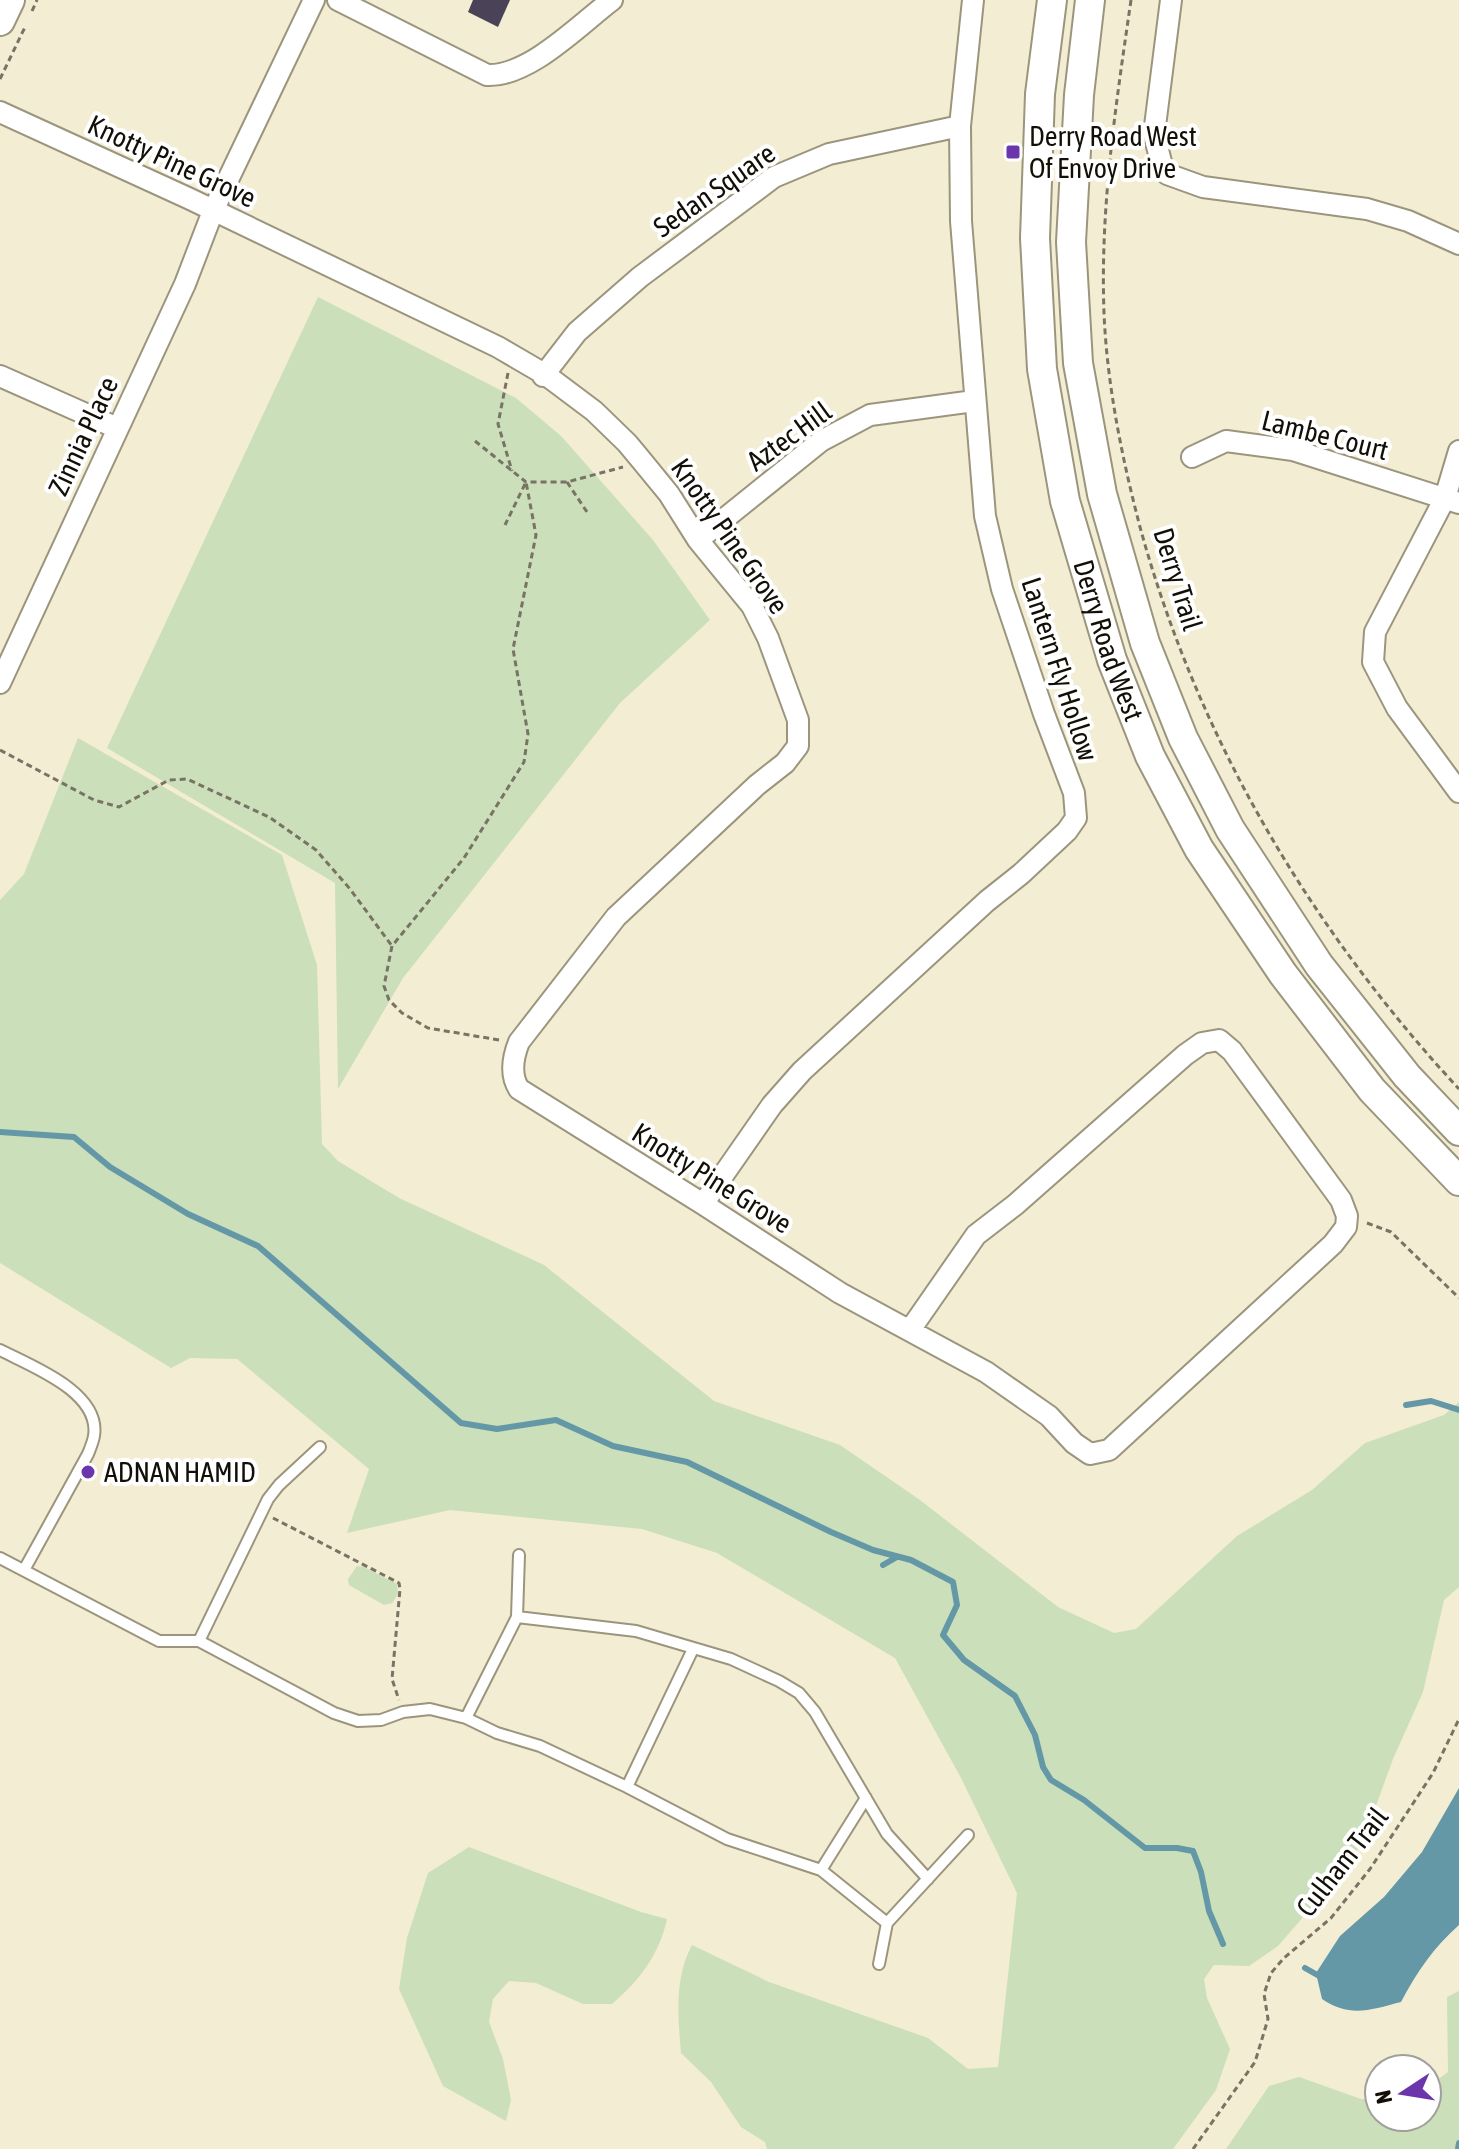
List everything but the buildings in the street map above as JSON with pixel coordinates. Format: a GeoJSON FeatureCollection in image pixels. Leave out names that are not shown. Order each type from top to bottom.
{"type":"FeatureCollection","features":[{"type":"Feature","properties":{"kind":"main road","name":"Derry Road West"},"geometry":{"type":"LineString","coordinates":[[1052,0],[1040,94],[1035,238],[1042,369],[1065,501],[1112,660],[1150,756],[1199,849],[1283,974],[1372,1090],[1459,1181]]}},
{"type":"Feature","properties":{"kind":"main road","name":"Derry Road West"},"geometry":{"type":"LineString","coordinates":[[1090,0],[1079,95],[1071,242],[1078,363],[1102,494],[1145,643],[1183,738],[1230,829],[1319,965],[1407,1076],[1459,1131]]}},
{"type":"Feature","properties":{"kind":"main road"},"geometry":{"type":"LineString","coordinates":[[13,23],[21,6]]}},
{"type":"Feature","properties":{"kind":"street","name":"Zinnia Place"},"geometry":{"type":"LineString","coordinates":[[0,683],[185,284],[213,211],[314,0]]}},
{"type":"Feature","properties":{"kind":"street"},"geometry":{"type":"LineString","coordinates":[[338,0],[487,75],[498,75],[530,63],[612,0]]}},
{"type":"Feature","properties":{"kind":"street","name":"Lantern Fly Hollow"},"geometry":{"type":"LineString","coordinates":[[703,1204],[772,1105],[802,1071],[987,901],[1021,874],[1067,831],[1076,818],[1074,793],[1044,714],[999,574],[985,516],[963,260],[960,126],[973,0]]}},
{"type":"Feature","properties":{"kind":"street"},"geometry":{"type":"LineString","coordinates":[[1171,0],[1154,134],[1167,174],[1203,187],[1367,209],[1408,221],[1459,244]]}},
{"type":"Feature","properties":{"kind":"street","name":"Knotty Pine Grove"},"geometry":{"type":"LineString","coordinates":[[0,112],[213,211],[513,356],[546,375],[594,411],[627,443],[669,494],[698,540],[752,606],[768,638],[798,720],[798,746],[785,763],[757,785],[616,917],[519,1042],[513,1067],[515,1084],[519,1089],[840,1293],[997,1379],[1049,1416],[1074,1443],[1090,1454],[1109,1450],[1333,1244],[1346,1227],[1347,1216]]}},
{"type":"Feature","properties":{"kind":"street","name":"Sedan Square"},"geometry":{"type":"LineString","coordinates":[[543,376],[577,332],[640,277],[774,177],[829,154],[960,126]]}},
{"type":"Feature","properties":{"kind":"street"},"geometry":{"type":"LineString","coordinates":[[0,376],[117,428]]}},
{"type":"Feature","properties":{"kind":"street","name":"Aztec Hill"},"geometry":{"type":"LineString","coordinates":[[698,540],[821,441],[861,419],[897,409],[974,401]]}},
{"type":"Feature","properties":{"kind":"street","name":"Lambe Court"},"geometry":{"type":"LineString","coordinates":[[1192,457],[1226,441],[1293,450],[1452,500]]}},
{"type":"Feature","properties":{"kind":"street"},"geometry":{"type":"LineString","coordinates":[[1459,451],[1452,500],[1375,632],[1373,662],[1397,708],[1459,792]]}},
{"type":"Feature","properties":{"kind":"street"},"geometry":{"type":"LineString","coordinates":[[910,1330],[976,1235],[1202,1043],[1219,1040],[1232,1051],[1341,1200],[1347,1216]]}},
{"type":"Feature","properties":{"kind":"lane"},"geometry":{"type":"LineString","coordinates":[[0,1350],[69,1388],[85,1400],[94,1420],[95,1435],[88,1454],[24,1570]]}},
{"type":"Feature","properties":{"kind":"lane"},"geometry":{"type":"LineString","coordinates":[[199,1641],[262,1512],[279,1485],[320,1447]]}},
{"type":"Feature","properties":{"kind":"lane"},"geometry":{"type":"LineString","coordinates":[[466,1718],[517,1617],[519,1555]]}},
{"type":"Feature","properties":{"kind":"lane"},"geometry":{"type":"LineString","coordinates":[[0,1558],[159,1641],[199,1641],[334,1713],[358,1721],[381,1720],[403,1712],[430,1709],[466,1718],[497,1733],[540,1746],[727,1839],[821,1870],[887,1923]]}},
{"type":"Feature","properties":{"kind":"lane"},"geometry":{"type":"LineString","coordinates":[[517,1617],[636,1631],[731,1659],[799,1693],[815,1712],[887,1834],[928,1879]]}},
{"type":"Feature","properties":{"kind":"lane"},"geometry":{"type":"LineString","coordinates":[[627,1787],[693,1649]]}},
{"type":"Feature","properties":{"kind":"lane"},"geometry":{"type":"LineString","coordinates":[[821,1870],[866,1798]]}},
{"type":"Feature","properties":{"kind":"lane"},"geometry":{"type":"LineString","coordinates":[[879,1964],[887,1923],[968,1835]]}},
{"type":"Feature","properties":{"kind":"path"},"geometry":{"type":"LineString","coordinates":[[21,6],[37,0]]}},
{"type":"Feature","properties":{"kind":"path","name":"Derry Trail"},"geometry":{"type":"LineString","coordinates":[[1131,0],[1104,219],[1104,315],[1114,408],[1127,476],[1157,588],[1187,671],[1226,758],[1268,835],[1323,923],[1383,1001],[1459,1089]]}},
{"type":"Feature","properties":{"kind":"path"},"geometry":{"type":"LineString","coordinates":[[0,79],[13,23]]}},
{"type":"Feature","properties":{"kind":"path"},"geometry":{"type":"LineString","coordinates":[[512,471],[498,424],[502,394],[513,356]]}},
{"type":"Feature","properties":{"kind":"path"},"geometry":{"type":"LineString","coordinates":[[475,441],[526,482],[567,482],[642,461]]}},
{"type":"Feature","properties":{"kind":"path"},"geometry":{"type":"LineString","coordinates":[[505,525],[526,482]]}},
{"type":"Feature","properties":{"kind":"path"},"geometry":{"type":"LineString","coordinates":[[519,1042],[476,1038],[428,1028],[402,1013],[389,1000],[384,986],[392,946],[464,858],[524,762],[528,734],[513,649],[536,535],[526,482]]}},
{"type":"Feature","properties":{"kind":"path"},"geometry":{"type":"LineString","coordinates":[[567,482],[589,515]]}},
{"type":"Feature","properties":{"kind":"path"},"geometry":{"type":"LineString","coordinates":[[0,750],[94,800],[119,807],[169,780],[187,779],[269,817],[316,850],[350,889],[392,946]]}},
{"type":"Feature","properties":{"kind":"path"},"geometry":{"type":"LineString","coordinates":[[1347,1216],[1391,1232],[1459,1298]]}},
{"type":"Feature","properties":{"kind":"path"},"geometry":{"type":"LineString","coordinates":[[262,1512],[399,1583],[392,1679],[403,1712]]}},
{"type":"Feature","properties":{"kind":"path","name":"Culham Trail"},"geometry":{"type":"LineString","coordinates":[[1193,2149],[1255,2062],[1268,2019],[1264,1994],[1271,1973],[1331,1918],[1370,1869],[1433,1773],[1459,1719]]}},
{"type":"Feature","properties":{"kind":"green space"},"geometry":{"type":"Polygon","coordinates":[[[318,297],[516,398],[561,436],[653,540],[710,620],[620,703],[403,978],[338,1089],[335,883],[107,748],[318,297]]]}},
{"type":"Feature","properties":{"kind":"green space"},"geometry":{"type":"Polygon","coordinates":[[[78,738],[282,855],[317,965],[322,1144],[338,1161],[399,1198],[544,1265],[714,1401],[840,1445],[920,1500],[1058,1607],[1114,1633],[1136,1629],[1237,1536],[1312,1490],[1365,1443],[1444,1415],[1459,1402],[1459,1587],[1444,1600],[1423,1692],[1393,1759],[1361,1847],[1326,1876],[1310,1909],[1278,1946],[1249,1966],[1214,1965],[1204,1979],[1207,1998],[1230,2049],[1216,2090],[1173,2149],[767,2149],[765,2142],[741,2127],[711,2082],[681,2053],[678,2012],[680,1984],[692,1945],[769,1982],[928,2038],[968,2069],[998,2067],[1017,1893],[961,1778],[895,1658],[717,1553],[642,1529],[450,1510],[347,1533],[369,1469],[237,1359],[190,1358],[171,1368],[0,1263],[0,900],[24,874],[78,738]]]}},
{"type":"Feature","properties":{"kind":"green space"},"geometry":{"type":"Polygon","coordinates":[[[357,1566],[397,1584],[398,1594],[392,1603],[384,1605],[349,1585],[348,1579],[357,1566]]]}},
{"type":"Feature","properties":{"kind":"green space"},"geometry":{"type":"Polygon","coordinates":[[[469,1847],[667,1919],[659,1944],[647,1966],[612,2004],[583,2004],[536,1983],[509,1981],[493,1999],[489,2022],[503,2059],[511,2100],[506,2121],[443,2086],[399,1989],[407,1938],[428,1873],[469,1847]]]}},
{"type":"Feature","properties":{"kind":"green space"},"geometry":{"type":"Polygon","coordinates":[[[1459,1991],[1459,2149],[1226,2149],[1269,2086],[1299,2077],[1363,2099],[1363,2133],[1443,2133],[1443,2076],[1448,2072],[1447,1997],[1459,1991]]]}},
{"type":"Feature","properties":{"kind":"water"},"geometry":{"type":"Polygon","coordinates":[[[1459,1788],[1459,1925],[1426,1961],[1401,2002],[1360,2011],[1342,2009],[1322,1999],[1316,1973],[1340,1936],[1384,1897],[1422,1852],[1459,1788]]]}},
{"type":"Feature","properties":{"kind":"waterway"},"geometry":{"type":"LineString","coordinates":[[0,1132],[74,1137],[110,1167],[188,1214],[258,1246],[461,1423],[497,1429],[556,1420],[613,1446],[687,1462],[831,1532],[873,1550],[911,1560],[953,1582],[957,1605],[943,1635],[964,1660],[1015,1696],[1035,1735],[1043,1767],[1051,1780],[1084,1800],[1145,1848],[1193,1851],[1209,1911],[1223,1944]]}},
{"type":"Feature","properties":{"kind":"waterway"},"geometry":{"type":"LineString","coordinates":[[1406,1405],[1431,1401],[1459,1410]]}},
{"type":"Feature","properties":{"kind":"waterway"},"geometry":{"type":"LineString","coordinates":[[883,1565],[897,1557]]}},
{"type":"Feature","properties":{"kind":"waterway"},"geometry":{"type":"LineString","coordinates":[[1305,1968],[1321,1977]]}},
{"type":"Feature","properties":{"kind":"waterway"},"geometry":{"type":"LineString","coordinates":[[1458,2149],[1459,2143]]}},
{"type":"Feature","properties":{"kind":"place","name":"Derry Road West Of Envoy Drive"},"geometry":{"type":"Point","coordinates":[1013,152]}},
{"type":"Feature","properties":{"kind":"place","name":"ADNAN HAMID"},"geometry":{"type":"Point","coordinates":[88,1472]}}]}
